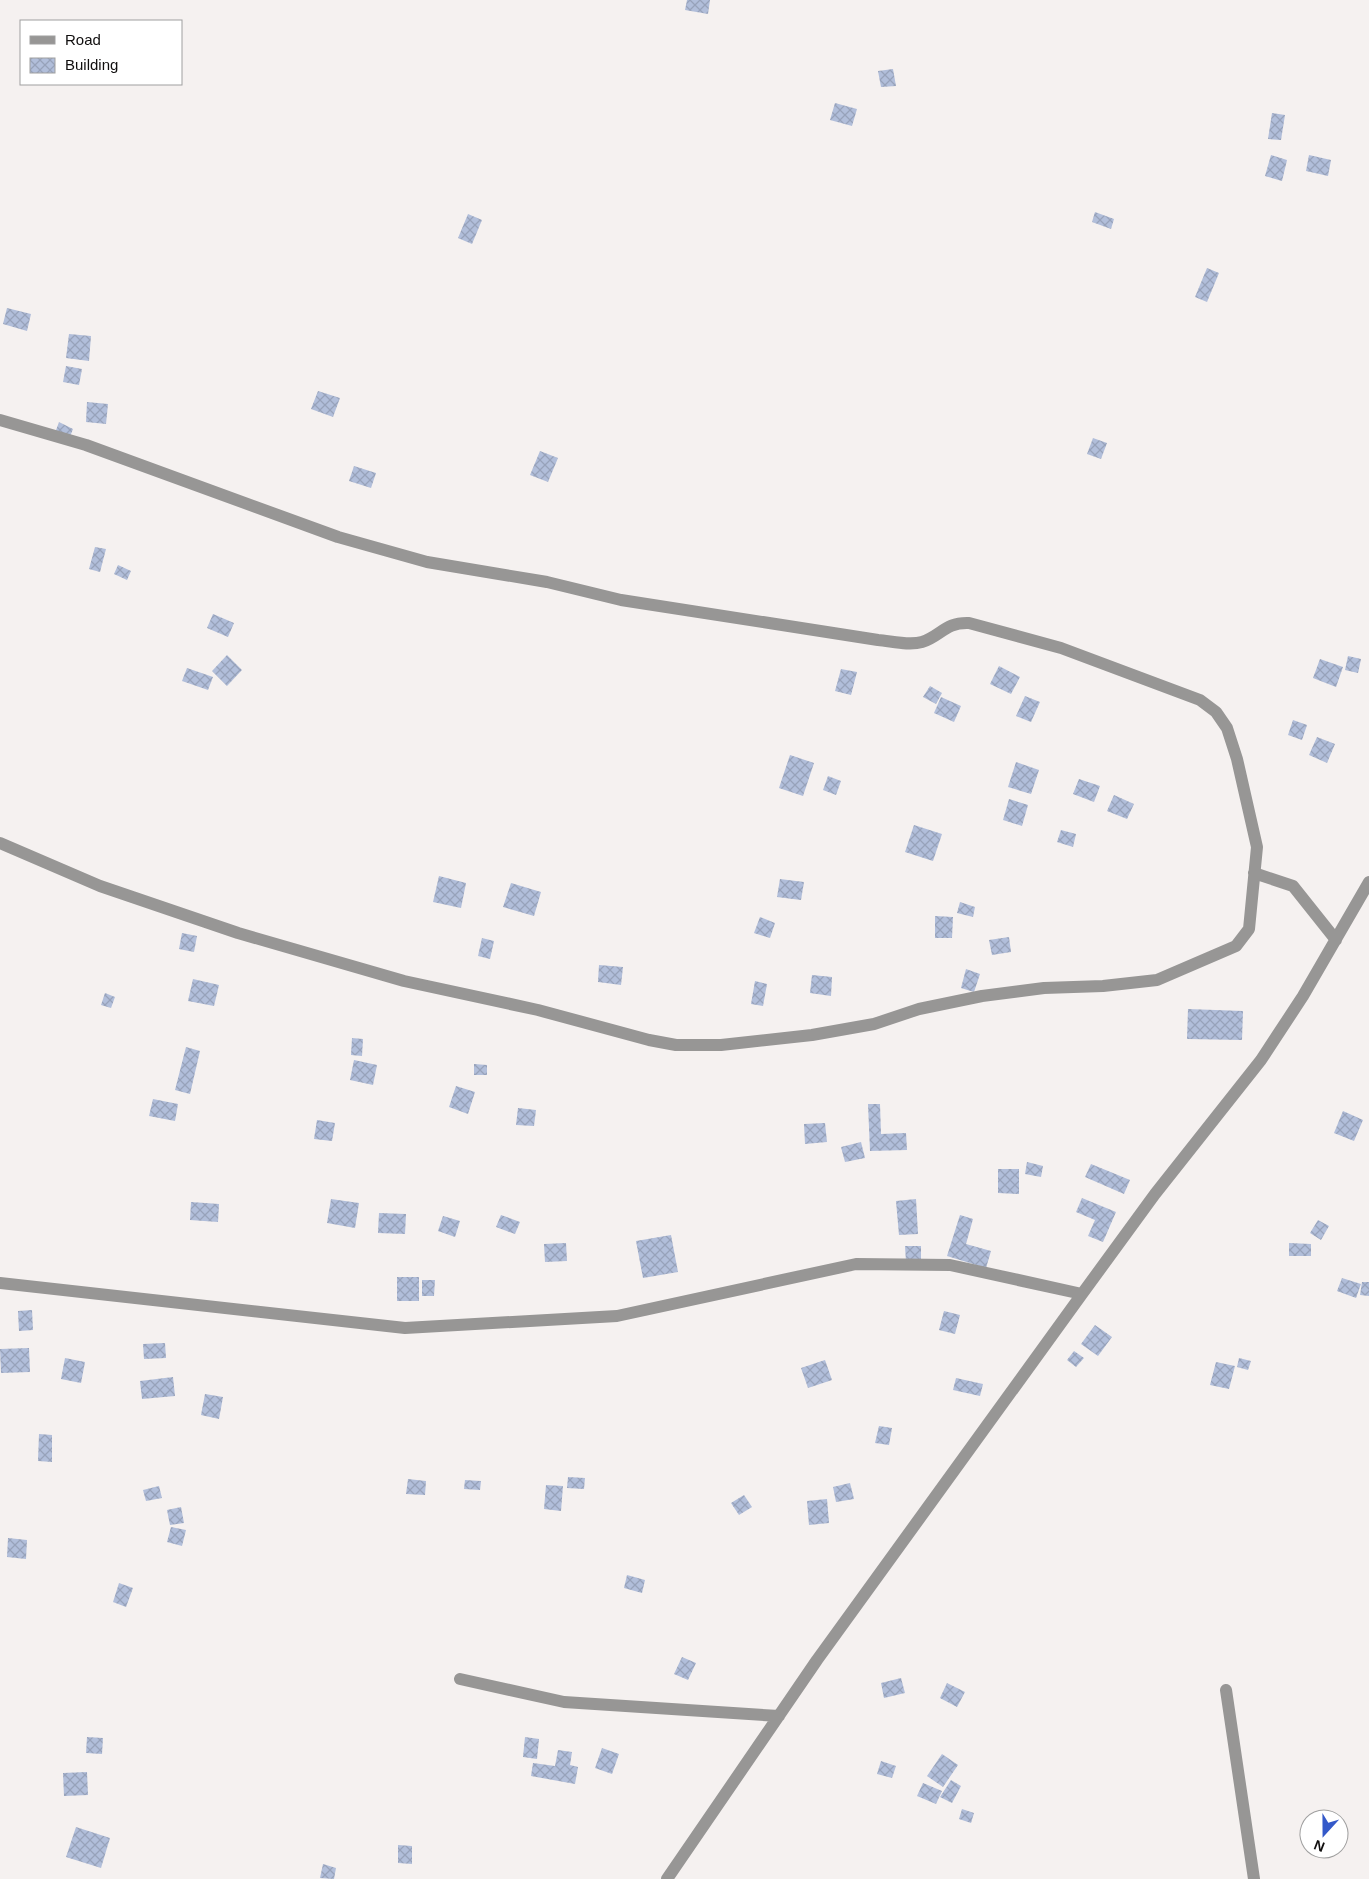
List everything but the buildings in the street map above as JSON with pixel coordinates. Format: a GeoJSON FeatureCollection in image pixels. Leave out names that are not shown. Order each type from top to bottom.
{"type":"FeatureCollection","features":[{"type":"Feature","properties":{"kind":"street"},"geometry":{"type":"LineString","coordinates":[[0,420],[86,445],[338,537],[427,562],[547,582],[621,600],[878,640],[920,643],[957,622],[969,623],[1061,648],[1200,700],[1216,712],[1227,728],[1237,759],[1257,847],[1252,913],[1249,929],[1244,938],[1236,946],[1156,980],[1103,986],[1044,988],[982,996],[919,1009],[874,1024],[812,1035],[699,1046],[649,1040],[538,1010],[404,981],[256,938],[100,886],[0,844]]}},
{"type":"Feature","properties":{"kind":"street"},"geometry":{"type":"LineString","coordinates":[[1254,873],[1293,886],[1336,940]]}},
{"type":"Feature","properties":{"kind":"street"},"geometry":{"type":"LineString","coordinates":[[667,1879],[778,1716],[1082,1294],[1155,1194],[1261,1060],[1336,940],[1369,882]]}},
{"type":"Feature","properties":{"kind":"street"},"geometry":{"type":"LineString","coordinates":[[0,1283],[405,1328],[617,1316],[856,1264],[950,1265],[1082,1294]]}},
{"type":"Feature","properties":{"kind":"street"},"geometry":{"type":"LineString","coordinates":[[460,1679],[564,1702],[778,1716]]}},
{"type":"Feature","properties":{"kind":"street"},"geometry":{"type":"LineString","coordinates":[[1226,1690],[1254,1879]]}}]}
